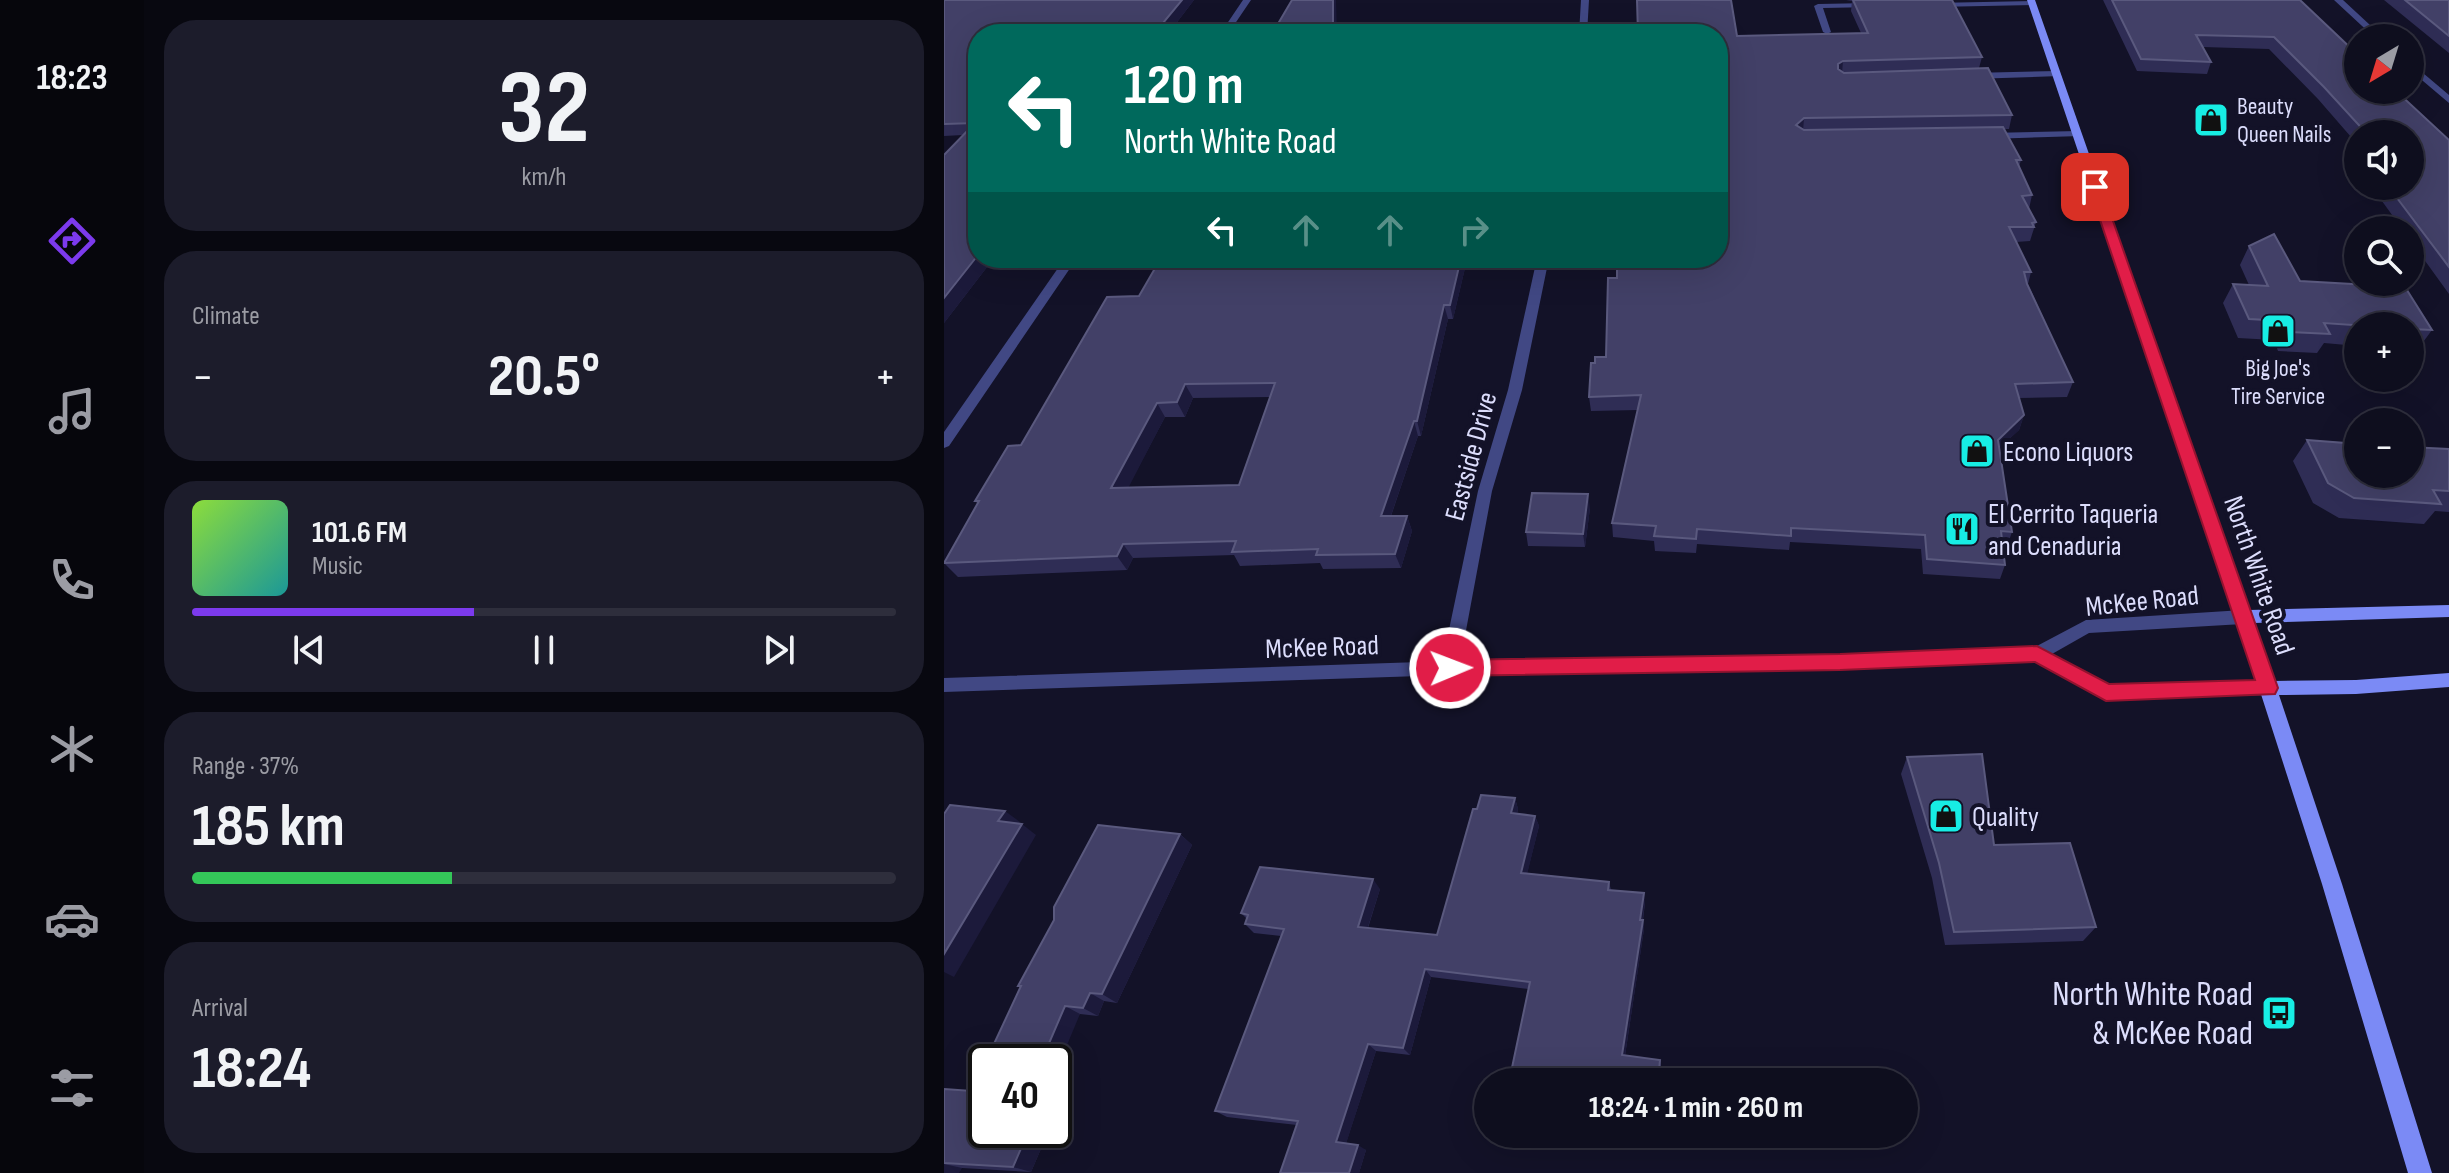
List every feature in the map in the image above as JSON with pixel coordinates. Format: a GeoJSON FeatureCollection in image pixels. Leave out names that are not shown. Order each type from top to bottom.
{"type":"FeatureCollection","features":[{"type":"Feature","properties":{"kind":"main road","name":"North White Road"},"geometry":{"type":"LineString","coordinates":[[2032,2],[2268,688],[2332,884],[2420,1173]]}},
{"type":"Feature","properties":{"kind":"main road","name":"McKee Road"},"geometry":{"type":"LineString","coordinates":[[2243,617],[2449,611]]}},
{"type":"Feature","properties":{"kind":"main road"},"geometry":{"type":"LineString","coordinates":[[2268,688],[2356,687],[2449,680]]}},
{"type":"Feature","properties":{"kind":"street"},"geometry":{"type":"LineString","coordinates":[[1231,24],[1247,0]]}},
{"type":"Feature","properties":{"kind":"street"},"geometry":{"type":"LineString","coordinates":[[1584,24],[1585,0]]}},
{"type":"Feature","properties":{"kind":"street"},"geometry":{"type":"LineString","coordinates":[[2338,0],[2365,24]]}},
{"type":"Feature","properties":{"kind":"street"},"geometry":{"type":"LineString","coordinates":[[1924,5],[2032,2]]}},
{"type":"Feature","properties":{"kind":"street"},"geometry":{"type":"LineString","coordinates":[[1827,32],[1818,6],[1878,5]]}},
{"type":"Feature","properties":{"kind":"street"},"geometry":{"type":"LineString","coordinates":[[1960,76],[2057,74]]}},
{"type":"Feature","properties":{"kind":"street"},"geometry":{"type":"LineString","coordinates":[[2424,78],[2449,100]]}},
{"type":"Feature","properties":{"kind":"street"},"geometry":{"type":"LineString","coordinates":[[1973,136],[2078,134]]}},
{"type":"Feature","properties":{"kind":"street"},"geometry":{"type":"LineString","coordinates":[[944,443],[1064,268]]}},
{"type":"Feature","properties":{"kind":"street","name":"Eastside Drive"},"geometry":{"type":"LineString","coordinates":[[1450,668],[1485,491],[1515,390],[1541,268]]}},
{"type":"Feature","properties":{"kind":"street","name":"McKee Road"},"geometry":{"type":"LineString","coordinates":[[944,685],[1450,668],[1840,662],[2037,654],[2086,627],[2243,617]]}},
{"type":"Feature","properties":{"kind":"street"},"geometry":{"type":"LineString","coordinates":[[2037,654],[2106,692],[2268,688]]}},
{"type":"Feature","properties":{"kind":"building"},"geometry":{"type":"Polygon","coordinates":[[[944,0],[1182,0],[1162,24],[968,24],[968,123],[944,124],[944,0]]]}},
{"type":"Feature","properties":{"kind":"building"},"geometry":{"type":"Polygon","coordinates":[[[1292,0],[1333,0],[1333,24],[1278,24],[1292,0]]]}},
{"type":"Feature","properties":{"kind":"building"},"geometry":{"type":"Polygon","coordinates":[[[1637,0],[1731,0],[1737,36],[1868,33],[1853,0],[1952,0],[1982,57],[1843,61],[1838,64],[1838,69],[1844,73],[1988,68],[2012,115],[1804,118],[1796,125],[1804,130],[2003,127],[2021,160],[2016,160],[2032,195],[2022,196],[2036,222],[2032,223],[2034,227],[2009,227],[2031,272],[2024,272],[2027,284],[2073,382],[2015,384],[2024,415],[1998,440],[2012,532],[2001,531],[2005,565],[1927,559],[1925,535],[1791,528],[1791,536],[1697,529],[1696,539],[1654,536],[1656,526],[1612,523],[1641,395],[1589,397],[1591,363],[1595,363],[1595,357],[1606,357],[1608,278],[1617,278],[1617,268],[1728,268],[1728,24],[1638,24],[1637,0]]]}},
{"type":"Feature","properties":{"kind":"building"},"geometry":{"type":"Polygon","coordinates":[[[2112,0],[2300,0],[2344,42],[2344,104],[2410,104],[2449,140],[2449,267],[2424,234],[2424,216],[2411,216],[2399,200],[2424,200],[2424,120],[2354,120],[2274,37],[2196,35],[2211,62],[2141,59],[2112,0]]]}},
{"type":"Feature","properties":{"kind":"building"},"geometry":{"type":"Polygon","coordinates":[[[2405,0],[2449,0],[2449,36],[2405,0]]]}},
{"type":"Feature","properties":{"kind":"building"},"geometry":{"type":"Polygon","coordinates":[[[968,130],[968,268],[944,298],[944,155],[968,130]]]}},
{"type":"Feature","properties":{"kind":"building"},"geometry":{"type":"Polygon","coordinates":[[[2274,234],[2300,281],[2344,284],[2344,296],[2411,296],[2421,312],[2344,312],[2344,324],[2324,323],[2330,334],[2290,332],[2285,321],[2249,319],[2233,284],[2268,286],[2249,246],[2274,234]]]}},
{"type":"Feature","properties":{"kind":"building"},"geometry":{"type":"Polygon","coordinates":[[[1155,268],[1459,268],[1450,305],[1444,305],[1417,421],[1414,421],[1381,516],[1407,516],[1395,554],[1316,555],[1318,549],[1232,552],[1236,541],[1123,544],[1117,556],[944,563],[979,501],[975,501],[1008,446],[1021,445],[1107,297],[1139,296],[1155,268]],[[1275,383],[1185,384],[1177,402],[1157,403],[1111,488],[1239,485],[1275,383]]]}},
{"type":"Feature","properties":{"kind":"building"},"geometry":{"type":"Polygon","coordinates":[[[2424,317],[2432,330],[2424,330],[2424,317]]]}},
{"type":"Feature","properties":{"kind":"building"},"geometry":{"type":"Polygon","coordinates":[[[2307,440],[2344,443],[2344,488],[2424,488],[2424,448],[2449,449],[2449,491],[2433,490],[2441,504],[2354,498],[2328,483],[2307,440]]]}},
{"type":"Feature","properties":{"kind":"building"},"geometry":{"type":"Polygon","coordinates":[[[1532,493],[1588,494],[1583,534],[1526,532],[1532,493]]]}},
{"type":"Feature","properties":{"kind":"building","name":"Quality"},"geometry":{"type":"Polygon","coordinates":[[[1982,754],[1994,845],[2070,843],[2096,927],[1954,932],[1939,863],[1907,757],[1982,754]]]}},
{"type":"Feature","properties":{"kind":"building"},"geometry":{"type":"Polygon","coordinates":[[[1481,795],[1515,798],[1511,813],[1535,816],[1521,873],[1609,882],[1608,890],[1644,893],[1640,920],[1643,920],[1622,1055],[1660,1060],[1659,1068],[1512,1068],[1530,982],[1425,969],[1403,1048],[1368,1044],[1336,1142],[1358,1145],[1349,1173],[1280,1173],[1298,1121],[1215,1111],[1284,929],[1245,924],[1248,915],[1241,913],[1260,867],[1373,879],[1358,927],[1437,935],[1473,809],[1477,809],[1481,795]]]}},
{"type":"Feature","properties":{"kind":"building"},"geometry":{"type":"Polygon","coordinates":[[[950,805],[1005,811],[998,821],[1022,824],[944,954],[944,814],[950,805]]]}},
{"type":"Feature","properties":{"kind":"building"},"geometry":{"type":"Polygon","coordinates":[[[1098,825],[1180,834],[1102,994],[1090,993],[1083,1008],[1065,1006],[1049,1044],[994,1044],[1021,986],[1018,986],[1054,920],[1054,907],[1098,825]]]}},
{"type":"Feature","properties":{"kind":"building"},"geometry":{"type":"Polygon","coordinates":[[[944,1089],[968,1091],[968,1148],[1021,1148],[1013,1167],[944,1163],[944,1089]]]}},
{"type":"Feature","properties":{"kind":"place","name":"Beauty Queen Nails"},"geometry":{"type":"Point","coordinates":[2211,120]}},
{"type":"Feature","properties":{"kind":"place","name":"Big Joe's Tire Service"},"geometry":{"type":"Point","coordinates":[2278,331]}},
{"type":"Feature","properties":{"kind":"place","name":"Econo Liquors"},"geometry":{"type":"Point","coordinates":[1977,451]}},
{"type":"Feature","properties":{"kind":"place","name":"El Cerrito Taqueria and Cenaduria"},"geometry":{"type":"Point","coordinates":[1962,529]}},
{"type":"Feature","properties":{"kind":"place","name":"Quality"},"geometry":{"type":"Point","coordinates":[1946,816]}},
{"type":"Feature","properties":{"kind":"place","name":"North White Road & McKee Road"},"geometry":{"type":"Point","coordinates":[2279,1013]}},
{"type":"Feature","properties":{"kind":"route"},"geometry":{"type":"LineString","coordinates":[[1450,668],[1840,662],[2037,654],[2106,692],[2268,688],[2095,187]]}}]}
